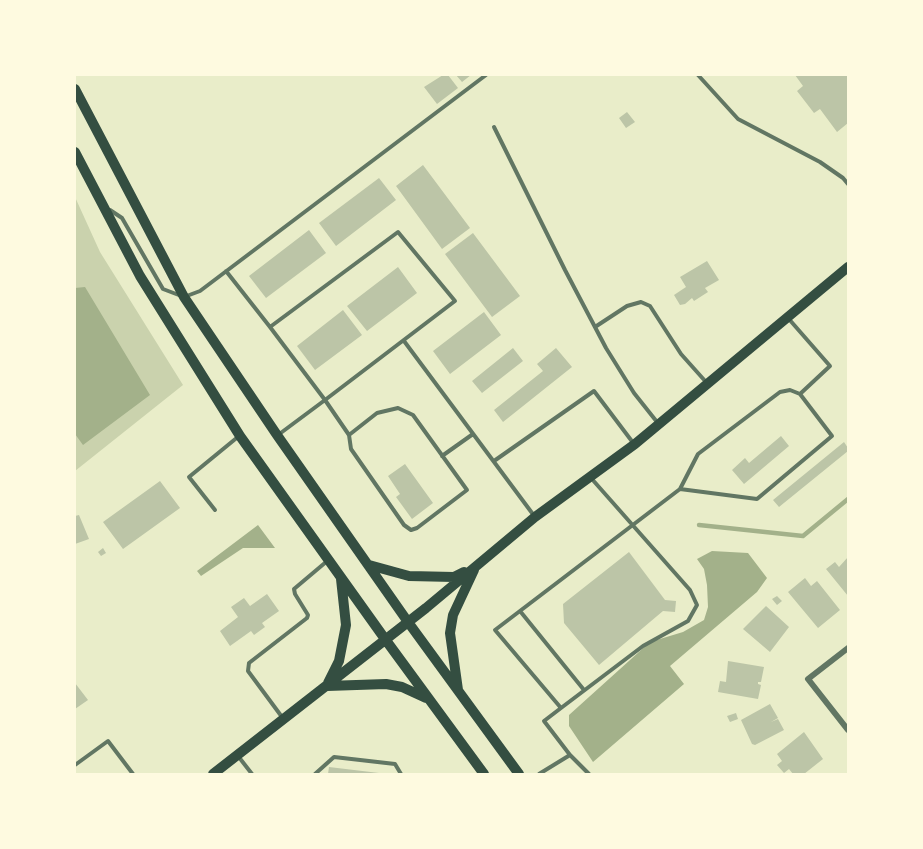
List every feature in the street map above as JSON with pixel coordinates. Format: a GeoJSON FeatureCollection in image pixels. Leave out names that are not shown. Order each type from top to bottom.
{"type":"FeatureCollection","features":[{"type":"Feature","properties":{"kind":"main road"},"geometry":{"type":"LineString","coordinates":[[75,89],[184,297],[408,622],[519,774]]}},
{"type":"Feature","properties":{"kind":"main road"},"geometry":{"type":"LineString","coordinates":[[75,152],[140,276],[240,436],[484,774]]}},
{"type":"Feature","properties":{"kind":"main road"},"geometry":{"type":"LineString","coordinates":[[213,774],[408,622],[535,518],[635,444],[848,267]]}},
{"type":"Feature","properties":{"kind":"main road"},"geometry":{"type":"LineString","coordinates":[[369,565],[409,576],[433,577],[454,577],[475,567]]}},
{"type":"Feature","properties":{"kind":"main road"},"geometry":{"type":"LineString","coordinates":[[458,693],[450,633],[453,615],[475,567]]}},
{"type":"Feature","properties":{"kind":"main road"},"geometry":{"type":"LineString","coordinates":[[327,686],[339,661],[346,625],[341,578]]}},
{"type":"Feature","properties":{"kind":"main road"},"geometry":{"type":"LineString","coordinates":[[327,686],[386,684],[402,687],[429,699]]}},
{"type":"Feature","properties":{"kind":"street"},"geometry":{"type":"LineString","coordinates":[[848,648],[808,679],[848,730]]}},
{"type":"Feature","properties":{"kind":"lane"},"geometry":{"type":"LineString","coordinates":[[102,204],[122,218],[163,289],[184,297],[200,291],[486,75]]}},
{"type":"Feature","properties":{"kind":"lane"},"geometry":{"type":"LineString","coordinates":[[698,75],[738,119],[820,162],[848,184]]}},
{"type":"Feature","properties":{"kind":"lane"},"geometry":{"type":"LineString","coordinates":[[494,127],[595,327],[634,393],[659,424]]}},
{"type":"Feature","properties":{"kind":"lane"},"geometry":{"type":"LineString","coordinates":[[270,327],[398,232],[455,301],[277,435]]}},
{"type":"Feature","properties":{"kind":"lane"},"geometry":{"type":"LineString","coordinates":[[225,271],[325,400],[349,435],[351,449],[404,525],[411,530],[417,528],[467,490],[413,415],[398,408],[377,413],[349,435]]}},
{"type":"Feature","properties":{"kind":"lane"},"geometry":{"type":"LineString","coordinates":[[595,327],[627,306],[641,302],[650,306],[681,354],[708,384]]}},
{"type":"Feature","properties":{"kind":"lane"},"geometry":{"type":"LineString","coordinates":[[787,318],[830,366],[800,394]]}},
{"type":"Feature","properties":{"kind":"lane"},"geometry":{"type":"LineString","coordinates":[[404,341],[535,518]]}},
{"type":"Feature","properties":{"kind":"lane"},"geometry":{"type":"LineString","coordinates":[[561,708],[495,630],[680,489],[698,454],[780,392],[790,390],[800,394],[832,436],[757,499],[680,489]]}},
{"type":"Feature","properties":{"kind":"lane"},"geometry":{"type":"LineString","coordinates":[[494,461],[594,391],[635,444]]}},
{"type":"Feature","properties":{"kind":"lane"},"geometry":{"type":"LineString","coordinates":[[442,456],[473,434]]}},
{"type":"Feature","properties":{"kind":"lane"},"geometry":{"type":"LineString","coordinates":[[215,510],[189,477],[240,436]]}},
{"type":"Feature","properties":{"kind":"lane"},"geometry":{"type":"LineString","coordinates":[[588,774],[544,721],[644,646],[688,621],[697,605],[690,590],[591,477]]}},
{"type":"Feature","properties":{"kind":"lane"},"geometry":{"type":"LineString","coordinates":[[284,720],[248,671],[249,663],[307,618],[308,615],[294,589],[328,560]]}},
{"type":"Feature","properties":{"kind":"lane"},"geometry":{"type":"LineString","coordinates":[[520,611],[584,690]]}},
{"type":"Feature","properties":{"kind":"lane"},"geometry":{"type":"LineString","coordinates":[[75,765],[108,741],[133,774]]}},
{"type":"Feature","properties":{"kind":"lane"},"geometry":{"type":"LineString","coordinates":[[539,774],[570,755]]}},
{"type":"Feature","properties":{"kind":"lane"},"geometry":{"type":"LineString","coordinates":[[238,756],[252,774]]}},
{"type":"Feature","properties":{"kind":"lane"},"geometry":{"type":"LineString","coordinates":[[315,774],[334,757],[395,764],[401,774]]}},
{"type":"Feature","properties":{"kind":"shaded area"},"geometry":{"type":"Polygon","coordinates":[[[75,197],[100,252],[183,385],[75,471],[75,197]]]}},
{"type":"Feature","properties":{"kind":"shaded area"},"geometry":{"type":"Polygon","coordinates":[[[85,287],[150,395],[83,445],[75,434],[75,288],[85,287]]]}},
{"type":"Feature","properties":{"kind":"shaded area"},"geometry":{"type":"Polygon","coordinates":[[[258,525],[275,548],[243,548],[201,576],[197,571],[258,525]]]}},
{"type":"Feature","properties":{"kind":"shaded area"},"geometry":{"type":"Polygon","coordinates":[[[712,551],[748,553],[767,578],[757,592],[670,666],[684,684],[593,762],[569,726],[569,715],[650,642],[683,632],[704,620],[708,607],[707,585],[704,569],[697,559],[712,551]]]}},
{"type":"Feature","properties":{"kind":"building"},"geometry":{"type":"Polygon","coordinates":[[[443,75],[448,75],[458,88],[437,104],[424,87],[443,75]]]}},
{"type":"Feature","properties":{"kind":"building"},"geometry":{"type":"Polygon","coordinates":[[[456,75],[471,75],[462,82],[456,75]]]}},
{"type":"Feature","properties":{"kind":"building"},"geometry":{"type":"Polygon","coordinates":[[[795,75],[848,75],[848,123],[837,132],[820,109],[814,113],[797,91],[803,86],[795,75]]]}},
{"type":"Feature","properties":{"kind":"building"},"geometry":{"type":"Polygon","coordinates":[[[627,112],[635,122],[626,128],[619,118],[627,112]]]}},
{"type":"Feature","properties":{"kind":"building"},"geometry":{"type":"Polygon","coordinates":[[[423,165],[470,228],[442,249],[396,186],[423,165]]]}},
{"type":"Feature","properties":{"kind":"building"},"geometry":{"type":"Polygon","coordinates":[[[379,178],[396,200],[336,246],[319,223],[379,178]]]}},
{"type":"Feature","properties":{"kind":"building"},"geometry":{"type":"Polygon","coordinates":[[[309,230],[326,253],[266,298],[249,276],[309,230]]]}},
{"type":"Feature","properties":{"kind":"building"},"geometry":{"type":"Polygon","coordinates":[[[473,233],[520,296],[492,317],[445,254],[473,233]]]}},
{"type":"Feature","properties":{"kind":"building"},"geometry":{"type":"Polygon","coordinates":[[[707,261],[719,280],[705,288],[708,292],[694,301],[692,298],[680,305],[674,295],[686,287],[680,277],[707,261]]]}},
{"type":"Feature","properties":{"kind":"building"},"geometry":{"type":"Polygon","coordinates":[[[398,267],[417,293],[367,331],[347,306],[398,267]]]}},
{"type":"Feature","properties":{"kind":"building"},"geometry":{"type":"Polygon","coordinates":[[[343,310],[362,335],[315,370],[297,346],[343,310]]]}},
{"type":"Feature","properties":{"kind":"building"},"geometry":{"type":"Polygon","coordinates":[[[484,312],[501,335],[450,374],[433,351],[484,312]]]}},
{"type":"Feature","properties":{"kind":"building"},"geometry":{"type":"Polygon","coordinates":[[[513,348],[523,361],[482,393],[472,381],[513,348]]]}},
{"type":"Feature","properties":{"kind":"building"},"geometry":{"type":"Polygon","coordinates":[[[556,348],[572,367],[503,422],[494,410],[543,371],[537,364],[556,348]]]}},
{"type":"Feature","properties":{"kind":"building"},"geometry":{"type":"Polygon","coordinates":[[[781,436],[789,446],[744,484],[732,470],[745,458],[749,463],[781,436]]]}},
{"type":"Feature","properties":{"kind":"building"},"geometry":{"type":"Polygon","coordinates":[[[844,442],[848,451],[779,507],[773,500],[844,442]]]}},
{"type":"Feature","properties":{"kind":"building"},"geometry":{"type":"Polygon","coordinates":[[[405,464],[433,503],[412,519],[396,497],[400,494],[388,476],[405,464]]]}},
{"type":"Feature","properties":{"kind":"building"},"geometry":{"type":"Polygon","coordinates":[[[160,481],[180,508],[123,549],[103,522],[160,481]]]}},
{"type":"Feature","properties":{"kind":"building"},"geometry":{"type":"Polygon","coordinates":[[[79,515],[89,539],[75,544],[75,516],[79,515]]]}},
{"type":"Feature","properties":{"kind":"building"},"geometry":{"type":"Polygon","coordinates":[[[103,548],[106,553],[101,556],[98,552],[103,548]]]}},
{"type":"Feature","properties":{"kind":"building"},"geometry":{"type":"Polygon","coordinates":[[[629,552],[665,600],[676,601],[675,612],[663,611],[599,665],[564,623],[563,604],[629,552]]]}},
{"type":"Feature","properties":{"kind":"building"},"geometry":{"type":"Polygon","coordinates":[[[848,557],[848,596],[826,569],[835,562],[839,567],[848,557]]]}},
{"type":"Feature","properties":{"kind":"building"},"geometry":{"type":"Polygon","coordinates":[[[805,578],[811,586],[817,581],[840,610],[818,628],[788,592],[805,578]]]}},
{"type":"Feature","properties":{"kind":"building"},"geometry":{"type":"Polygon","coordinates":[[[267,594],[279,611],[262,623],[265,627],[254,635],[251,631],[230,646],[220,631],[238,617],[231,607],[244,598],[250,606],[267,594]]]}},
{"type":"Feature","properties":{"kind":"building"},"geometry":{"type":"Polygon","coordinates":[[[777,596],[782,601],[777,605],[772,599],[777,596]]]}},
{"type":"Feature","properties":{"kind":"building"},"geometry":{"type":"Polygon","coordinates":[[[766,606],[789,627],[770,652],[743,629],[766,606]]]}},
{"type":"Feature","properties":{"kind":"building"},"geometry":{"type":"Polygon","coordinates":[[[728,661],[764,667],[761,682],[758,682],[761,685],[758,699],[718,692],[720,681],[726,682],[728,661]]]}},
{"type":"Feature","properties":{"kind":"building"},"geometry":{"type":"Polygon","coordinates":[[[75,683],[88,700],[75,709],[75,683]]]}},
{"type":"Feature","properties":{"kind":"building"},"geometry":{"type":"Polygon","coordinates":[[[770,704],[778,718],[771,722],[778,719],[784,730],[755,745],[752,744],[741,720],[770,704]]]}},
{"type":"Feature","properties":{"kind":"building"},"geometry":{"type":"Polygon","coordinates":[[[736,713],[738,719],[730,722],[727,716],[736,713]]]}},
{"type":"Feature","properties":{"kind":"building"},"geometry":{"type":"Polygon","coordinates":[[[804,732],[823,759],[804,774],[793,774],[789,769],[784,773],[777,765],[782,761],[777,754],[804,732]]]}},
{"type":"Feature","properties":{"kind":"building"},"geometry":{"type":"Polygon","coordinates":[[[329,767],[379,773],[379,774],[328,774],[329,767]]]}},
{"type":"Feature","properties":{"kind":"waterway"},"geometry":{"type":"LineString","coordinates":[[699,525],[803,536],[848,499]]}}]}
